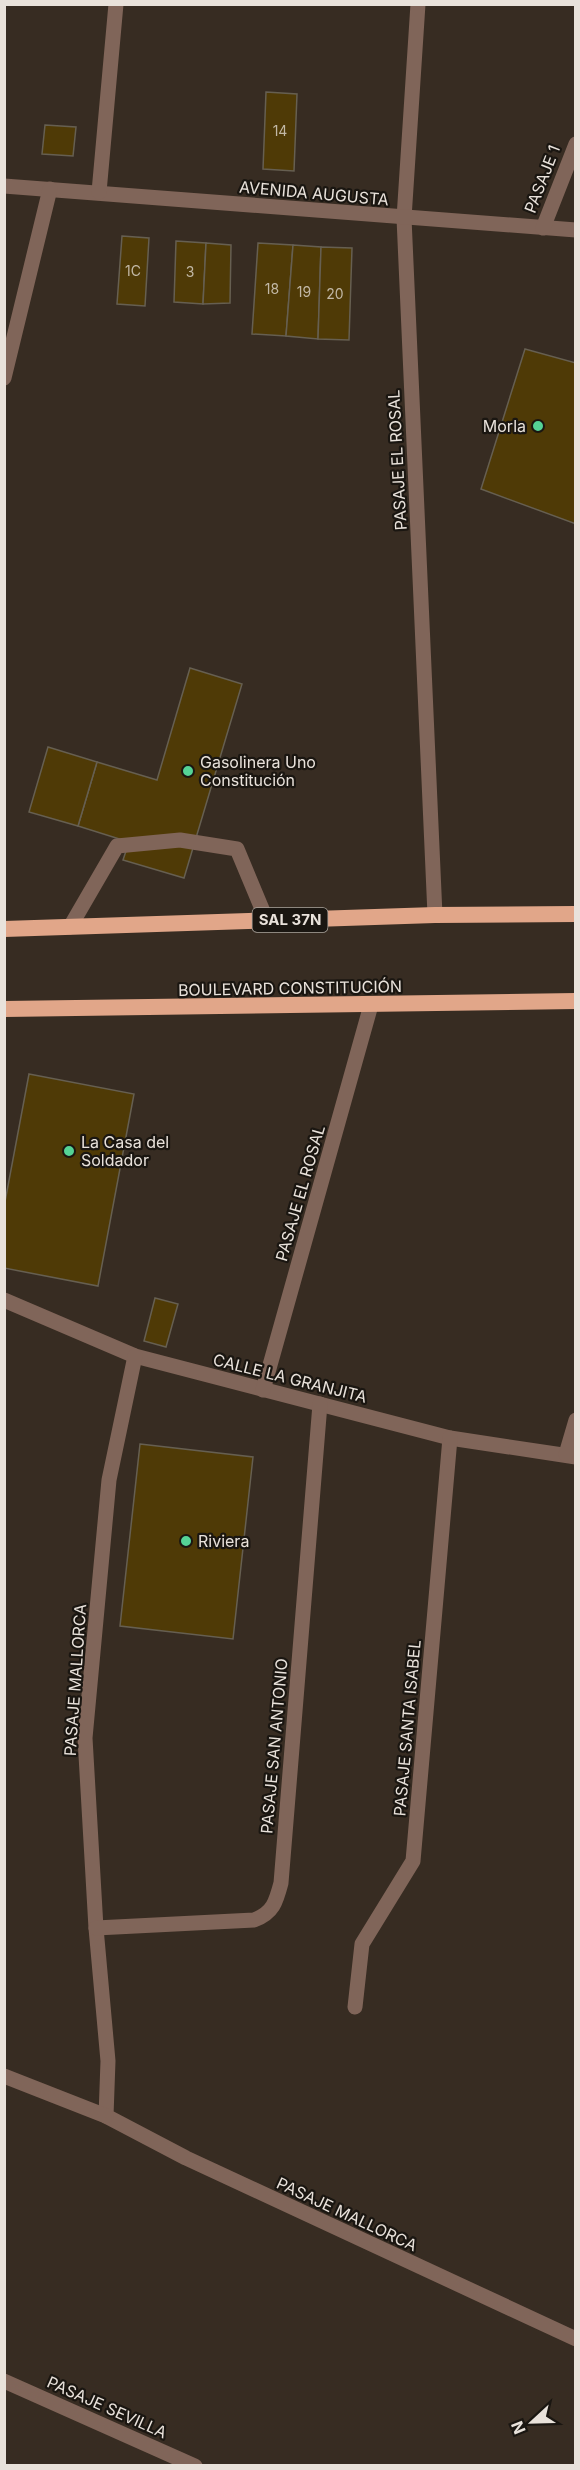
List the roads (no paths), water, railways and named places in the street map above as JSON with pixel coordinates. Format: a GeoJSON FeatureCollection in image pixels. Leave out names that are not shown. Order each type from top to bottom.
{"type":"FeatureCollection","features":[{"type":"Feature","properties":{"kind":"highway","name":"SAL 37N"},"geometry":{"type":"LineString","coordinates":[[4,929],[435,915],[576,914]]}},
{"type":"Feature","properties":{"kind":"highway"},"geometry":{"type":"LineString","coordinates":[[4,919],[22,928]]}},
{"type":"Feature","properties":{"kind":"highway","name":"BOULEVARD CONSTITUCIÓN"},"geometry":{"type":"LineString","coordinates":[[6,1010],[576,1001]]}},
{"type":"Feature","properties":{"kind":"street"},"geometry":{"type":"LineString","coordinates":[[99,192],[116,4]]}},
{"type":"Feature","properties":{"kind":"street","name":"PASAJE EL ROSAL"},"geometry":{"type":"LineString","coordinates":[[418,4],[404,218],[435,915]]}},
{"type":"Feature","properties":{"kind":"street","name":"PASAJE 1"},"geometry":{"type":"LineString","coordinates":[[543,228],[576,144]]}},
{"type":"Feature","properties":{"kind":"street","name":"AVENIDA AUGUSTA"},"geometry":{"type":"LineString","coordinates":[[4,186],[576,230]]}},
{"type":"Feature","properties":{"kind":"street"},"geometry":{"type":"LineString","coordinates":[[4,378],[50,189]]}},
{"type":"Feature","properties":{"kind":"street"},"geometry":{"type":"LineString","coordinates":[[70,927],[117,846],[180,840],[237,849],[267,921]]}},
{"type":"Feature","properties":{"kind":"street","name":"PASAJE EL ROSAL"},"geometry":{"type":"LineString","coordinates":[[263,1390],[371,1005]]}},
{"type":"Feature","properties":{"kind":"street","name":"CALLE LA GRANJITA"},"geometry":{"type":"LineString","coordinates":[[4,1300],[135,1356],[450,1438],[571,1456]]}},
{"type":"Feature","properties":{"kind":"street","name":"PASAJE MALLORCA"},"geometry":{"type":"LineString","coordinates":[[106,2116],[108,2061],[96,1928],[85,1738],[109,1480],[135,1356]]}},
{"type":"Feature","properties":{"kind":"street","name":"PASAJE SAN ANTONIO"},"geometry":{"type":"LineString","coordinates":[[96,1928],[254,1920],[267,1915],[275,1905],[281,1883],[320,1404]]}},
{"type":"Feature","properties":{"kind":"street"},"geometry":{"type":"LineString","coordinates":[[571,1456],[576,1420]]}},
{"type":"Feature","properties":{"kind":"street","name":"PASAJE SANTA ISABEL"},"geometry":{"type":"LineString","coordinates":[[355,2007],[362,1944],[413,1861],[450,1438]]}},
{"type":"Feature","properties":{"kind":"street","name":"PASAJE MALLORCA"},"geometry":{"type":"LineString","coordinates":[[4,2076],[106,2116],[186,2158],[576,2338]]}},
{"type":"Feature","properties":{"kind":"street","name":"PASAJE SEVILLA"},"geometry":{"type":"LineString","coordinates":[[4,2381],[195,2466]]}},
{"type":"Feature","properties":{"kind":"place","name":"Morla"},"geometry":{"type":"Point","coordinates":[538,426]}},
{"type":"Feature","properties":{"kind":"place","name":"Gasolinera Uno Constitución"},"geometry":{"type":"Point","coordinates":[188,771]}},
{"type":"Feature","properties":{"kind":"place","name":"La Casa del Soldador"},"geometry":{"type":"Point","coordinates":[69,1151]}},
{"type":"Feature","properties":{"kind":"place","name":"Riviera"},"geometry":{"type":"Point","coordinates":[186,1541]}}]}
